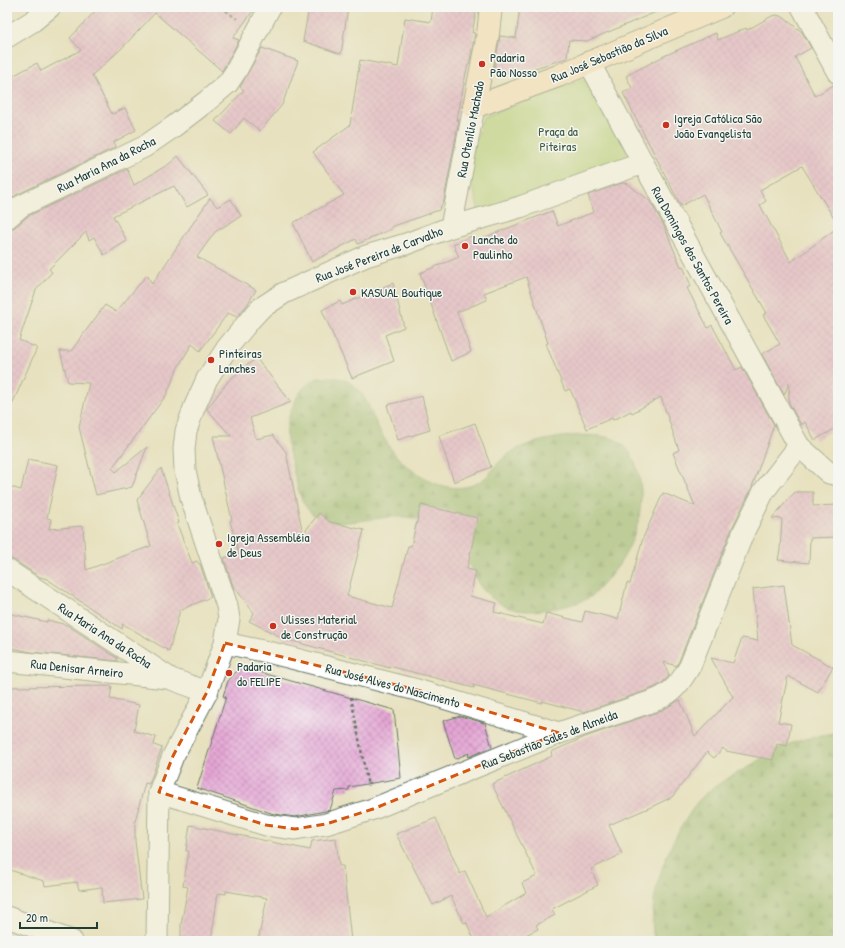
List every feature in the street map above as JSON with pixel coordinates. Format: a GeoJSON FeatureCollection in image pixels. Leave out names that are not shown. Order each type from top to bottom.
{"type":"FeatureCollection","features":[{"type":"Feature","properties":{"kind":"street"},"geometry":{"type":"LineString","coordinates":[[7,37],[33,21],[50,7]]}},
{"type":"Feature","properties":{"kind":"street","name":"Rua Maria Ana da Rocha"},"geometry":{"type":"LineString","coordinates":[[7,218],[21,206],[144,147],[173,127],[206,101],[228,83],[270,7]]}},
{"type":"Feature","properties":{"kind":"street","name":"Rua Otenílio Machado"},"geometry":{"type":"LineString","coordinates":[[451,227],[488,34],[491,7]]}},
{"type":"Feature","properties":{"kind":"street","name":"Rua José Sebastião da Silva"},"geometry":{"type":"LineString","coordinates":[[474,107],[532,86],[721,7]]}},
{"type":"Feature","properties":{"kind":"street"},"geometry":{"type":"LineString","coordinates":[[802,7],[838,73]]}},
{"type":"Feature","properties":{"kind":"street","name":"Rua Domingos dos Santos Pereira"},"geometry":{"type":"LineString","coordinates":[[589,62],[799,446],[829,473],[838,475]]}},
{"type":"Feature","properties":{"kind":"street","name":"Rua José Pereira de Carvalho"},"geometry":{"type":"LineString","coordinates":[[157,941],[159,792],[173,756],[207,692],[226,642],[229,619],[227,606],[190,498],[185,470],[184,449],[186,431],[207,378],[227,348],[249,321],[261,308],[284,293],[366,256],[406,244],[451,227],[520,208],[643,163]]}},
{"type":"Feature","properties":{"kind":"street","name":"Rua Sebastião Sales de Almeida"},"geometry":{"type":"LineString","coordinates":[[159,792],[266,825],[295,829],[326,824],[373,809],[558,733],[667,695],[674,690],[682,680],[690,666],[744,531],[761,498],[785,463],[799,446]]}},
{"type":"Feature","properties":{"kind":"street","name":"Rua Maria Ana da Rocha"},"geometry":{"type":"LineString","coordinates":[[7,570],[172,679],[207,692]]}},
{"type":"Feature","properties":{"kind":"street","name":"Rua José Alves do Nascimento"},"geometry":{"type":"LineString","coordinates":[[226,642],[416,690],[558,733]]}},
{"type":"Feature","properties":{"kind":"street","name":"Rua Denisar Arneiro"},"geometry":{"type":"LineString","coordinates":[[7,661],[172,679]]}},
{"type":"Feature","properties":{"kind":"street"},"geometry":{"type":"LineString","coordinates":[[7,918],[72,941]]}},
{"type":"Feature","properties":{"kind":"path"},"geometry":{"type":"LineString","coordinates":[[346,673],[373,809]]}},
{"type":"Feature","properties":{"kind":"highlighted area"},"geometry":{"type":"Polygon","coordinates":[[[225,643],[417,690],[559,733],[373,809],[326,824],[295,829],[266,825],[159,792],[173,756],[207,692],[225,643]]]}},
{"type":"Feature","properties":{"kind":"green space","name":"Praça da Piteiras"},"geometry":{"type":"Polygon","coordinates":[[[590,76],[634,162],[480,216],[468,167],[483,117],[590,76]]]}},
{"type":"Feature","properties":{"kind":"green space"},"geometry":{"type":"Polygon","coordinates":[[[329,377],[341,379],[358,389],[393,452],[412,470],[439,485],[459,488],[473,485],[487,476],[499,462],[509,454],[515,450],[536,442],[562,437],[588,435],[611,438],[618,441],[629,451],[633,458],[639,474],[641,491],[637,526],[623,558],[592,596],[585,600],[552,609],[535,611],[519,610],[503,605],[489,596],[478,583],[464,553],[458,546],[428,524],[414,518],[398,517],[331,522],[317,517],[306,507],[300,495],[288,448],[287,425],[294,404],[303,388],[316,379],[329,377]]]}},
{"type":"Feature","properties":{"kind":"green space"},"geometry":{"type":"Polygon","coordinates":[[[838,732],[838,933],[831,941],[654,941],[652,925],[653,909],[659,877],[664,862],[678,833],[698,801],[715,786],[771,752],[804,739],[838,732]]]}},
{"type":"Feature","properties":{"kind":"building"},"geometry":{"type":"Polygon","coordinates":[[[99,7],[256,7],[233,38],[239,40],[222,71],[155,13],[122,48],[92,75],[112,114],[125,108],[136,130],[114,142],[116,147],[16,195],[7,202],[7,79],[37,63],[41,71],[81,50],[70,38],[99,7]]]}},
{"type":"Feature","properties":{"kind":"building"},"geometry":{"type":"Polygon","coordinates":[[[309,7],[348,7],[341,54],[303,41],[309,7]]]}},
{"type":"Feature","properties":{"kind":"building"},"geometry":{"type":"Polygon","coordinates":[[[433,7],[477,7],[472,33],[475,33],[457,120],[459,120],[444,200],[439,210],[391,227],[391,229],[358,244],[356,239],[312,262],[293,223],[344,195],[313,152],[350,125],[360,60],[398,67],[405,18],[431,22],[433,7]]]}},
{"type":"Feature","properties":{"kind":"building"},"geometry":{"type":"Polygon","coordinates":[[[520,7],[668,7],[587,41],[569,40],[567,58],[516,74],[494,70],[500,36],[516,38],[520,7]]]}},
{"type":"Feature","properties":{"kind":"building"},"geometry":{"type":"Polygon","coordinates":[[[777,15],[783,17],[802,32],[811,48],[795,57],[815,96],[835,84],[838,85],[838,225],[802,166],[760,190],[766,201],[760,205],[791,262],[838,227],[838,427],[815,440],[805,422],[801,425],[789,403],[789,383],[784,395],[762,354],[780,344],[763,315],[767,313],[720,233],[722,232],[703,194],[681,206],[623,93],[632,88],[626,76],[664,56],[716,33],[718,40],[746,28],[747,30],[772,16],[777,15]]]}},
{"type":"Feature","properties":{"kind":"building"},"geometry":{"type":"Polygon","coordinates":[[[262,48],[298,61],[282,105],[260,131],[244,118],[231,134],[215,121],[244,90],[240,87],[262,48]]]}},
{"type":"Feature","properties":{"kind":"building"},"geometry":{"type":"Polygon","coordinates":[[[178,156],[208,195],[187,207],[174,186],[113,216],[127,241],[104,255],[94,237],[89,240],[86,232],[49,269],[52,272],[36,290],[19,340],[37,348],[7,416],[7,230],[15,227],[28,216],[127,169],[134,185],[169,164],[178,156]]]}},
{"type":"Feature","properties":{"kind":"building"},"geometry":{"type":"Polygon","coordinates":[[[622,183],[628,184],[650,201],[664,226],[681,267],[683,266],[691,286],[687,288],[708,328],[712,325],[736,370],[742,367],[774,425],[751,490],[733,526],[679,661],[676,666],[664,662],[669,676],[661,684],[651,689],[584,712],[473,685],[474,688],[389,666],[390,668],[285,639],[249,621],[254,613],[235,588],[234,589],[224,558],[239,554],[230,521],[232,520],[213,436],[231,436],[207,409],[229,380],[256,358],[291,402],[250,418],[256,439],[273,435],[286,452],[303,534],[319,513],[330,522],[364,530],[347,596],[392,608],[408,546],[411,546],[421,505],[478,518],[467,569],[476,571],[470,596],[497,603],[494,612],[543,624],[546,613],[582,622],[585,611],[618,619],[627,583],[630,584],[643,538],[663,493],[695,506],[673,453],[679,450],[661,397],[632,413],[631,411],[613,420],[612,418],[587,429],[570,389],[565,391],[546,344],[548,343],[526,277],[484,293],[487,300],[457,312],[471,352],[451,361],[420,273],[459,257],[453,244],[472,236],[475,241],[552,211],[558,226],[594,212],[588,195],[622,183]]]}},
{"type":"Feature","properties":{"kind":"building"},"geometry":{"type":"Polygon","coordinates":[[[210,198],[217,207],[231,199],[241,216],[215,232],[197,257],[256,290],[247,305],[237,317],[228,313],[200,351],[192,344],[178,367],[167,394],[112,468],[116,472],[147,447],[132,487],[96,495],[79,427],[89,383],[68,382],[60,351],[71,351],[105,305],[116,312],[147,275],[152,284],[210,198]]]}},
{"type":"Feature","properties":{"kind":"building"},"geometry":{"type":"Polygon","coordinates":[[[393,283],[404,327],[385,335],[394,361],[352,378],[322,310],[340,301],[342,305],[393,283]]]}},
{"type":"Feature","properties":{"kind":"building"},"geometry":{"type":"Polygon","coordinates":[[[422,396],[430,430],[398,440],[387,405],[422,396]]]}},
{"type":"Feature","properties":{"kind":"building"},"geometry":{"type":"Polygon","coordinates":[[[475,423],[491,467],[454,482],[439,436],[475,423]]]}},
{"type":"Feature","properties":{"kind":"building"},"geometry":{"type":"Polygon","coordinates":[[[28,459],[58,465],[47,518],[51,519],[49,529],[83,526],[86,570],[151,546],[137,500],[161,468],[179,523],[177,524],[192,563],[197,561],[200,564],[211,597],[180,610],[169,651],[123,624],[122,629],[47,579],[40,577],[14,560],[7,558],[7,486],[21,490],[28,459]]]}},
{"type":"Feature","properties":{"kind":"building"},"geometry":{"type":"Polygon","coordinates":[[[795,492],[813,492],[813,506],[838,505],[838,537],[810,538],[809,563],[778,560],[782,519],[772,518],[795,492]]]}},
{"type":"Feature","properties":{"kind":"building"},"geometry":{"type":"Polygon","coordinates":[[[784,585],[792,645],[833,667],[818,692],[788,676],[778,722],[791,724],[787,746],[777,744],[773,760],[726,751],[723,748],[714,758],[707,752],[672,797],[609,825],[622,854],[591,869],[598,885],[552,909],[555,915],[536,925],[538,929],[513,941],[475,941],[466,922],[464,923],[451,896],[433,905],[396,834],[436,818],[460,874],[465,871],[486,917],[526,893],[522,883],[537,876],[492,784],[552,756],[551,752],[585,737],[660,711],[680,700],[695,736],[733,697],[711,658],[733,663],[742,638],[758,641],[753,589],[784,585]]]}},
{"type":"Feature","properties":{"kind":"building"},"geometry":{"type":"Polygon","coordinates":[[[7,613],[67,625],[117,658],[117,661],[31,652],[7,647],[7,613]]]}},
{"type":"Feature","properties":{"kind":"building"},"geometry":{"type":"Polygon","coordinates":[[[245,668],[394,710],[401,778],[349,787],[349,790],[336,791],[330,810],[295,817],[274,814],[197,788],[226,697],[223,696],[228,681],[236,672],[245,668]]]}},
{"type":"Feature","properties":{"kind":"building"},"geometry":{"type":"Polygon","coordinates":[[[112,686],[110,699],[139,705],[134,731],[156,737],[154,745],[162,748],[149,784],[145,783],[135,821],[135,841],[142,899],[103,903],[102,887],[79,890],[77,882],[45,886],[44,881],[7,869],[7,687],[112,686]]]}},
{"type":"Feature","properties":{"kind":"building"},"geometry":{"type":"Polygon","coordinates":[[[460,716],[485,723],[492,747],[468,757],[469,753],[455,759],[443,721],[460,716]]]}},
{"type":"Feature","properties":{"kind":"building"},"geometry":{"type":"Polygon","coordinates":[[[190,825],[310,850],[312,841],[336,838],[339,866],[343,866],[351,941],[258,941],[267,898],[226,891],[226,894],[218,893],[211,941],[181,941],[181,925],[188,887],[183,886],[189,851],[186,851],[190,825]]]}},
{"type":"Feature","properties":{"kind":"place","name":"Padaria Pão Nosso"},"geometry":{"type":"Point","coordinates":[482,64]}},
{"type":"Feature","properties":{"kind":"place","name":"Igreja Católica São João Evangelista"},"geometry":{"type":"Point","coordinates":[666,125]}},
{"type":"Feature","properties":{"kind":"place","name":"Lanche do Paulinho"},"geometry":{"type":"Point","coordinates":[465,246]}},
{"type":"Feature","properties":{"kind":"place","name":"KASUAL Boutique"},"geometry":{"type":"Point","coordinates":[353,292]}},
{"type":"Feature","properties":{"kind":"place","name":"Pinteiras Lanches"},"geometry":{"type":"Point","coordinates":[211,360]}},
{"type":"Feature","properties":{"kind":"place","name":"Igreja Assembléia de Deus"},"geometry":{"type":"Point","coordinates":[219,544]}},
{"type":"Feature","properties":{"kind":"place","name":"Ulisses Material de Construção"},"geometry":{"type":"Point","coordinates":[273,626]}},
{"type":"Feature","properties":{"kind":"place","name":"Padaria do FELIPE"},"geometry":{"type":"Point","coordinates":[229,673]}}]}
